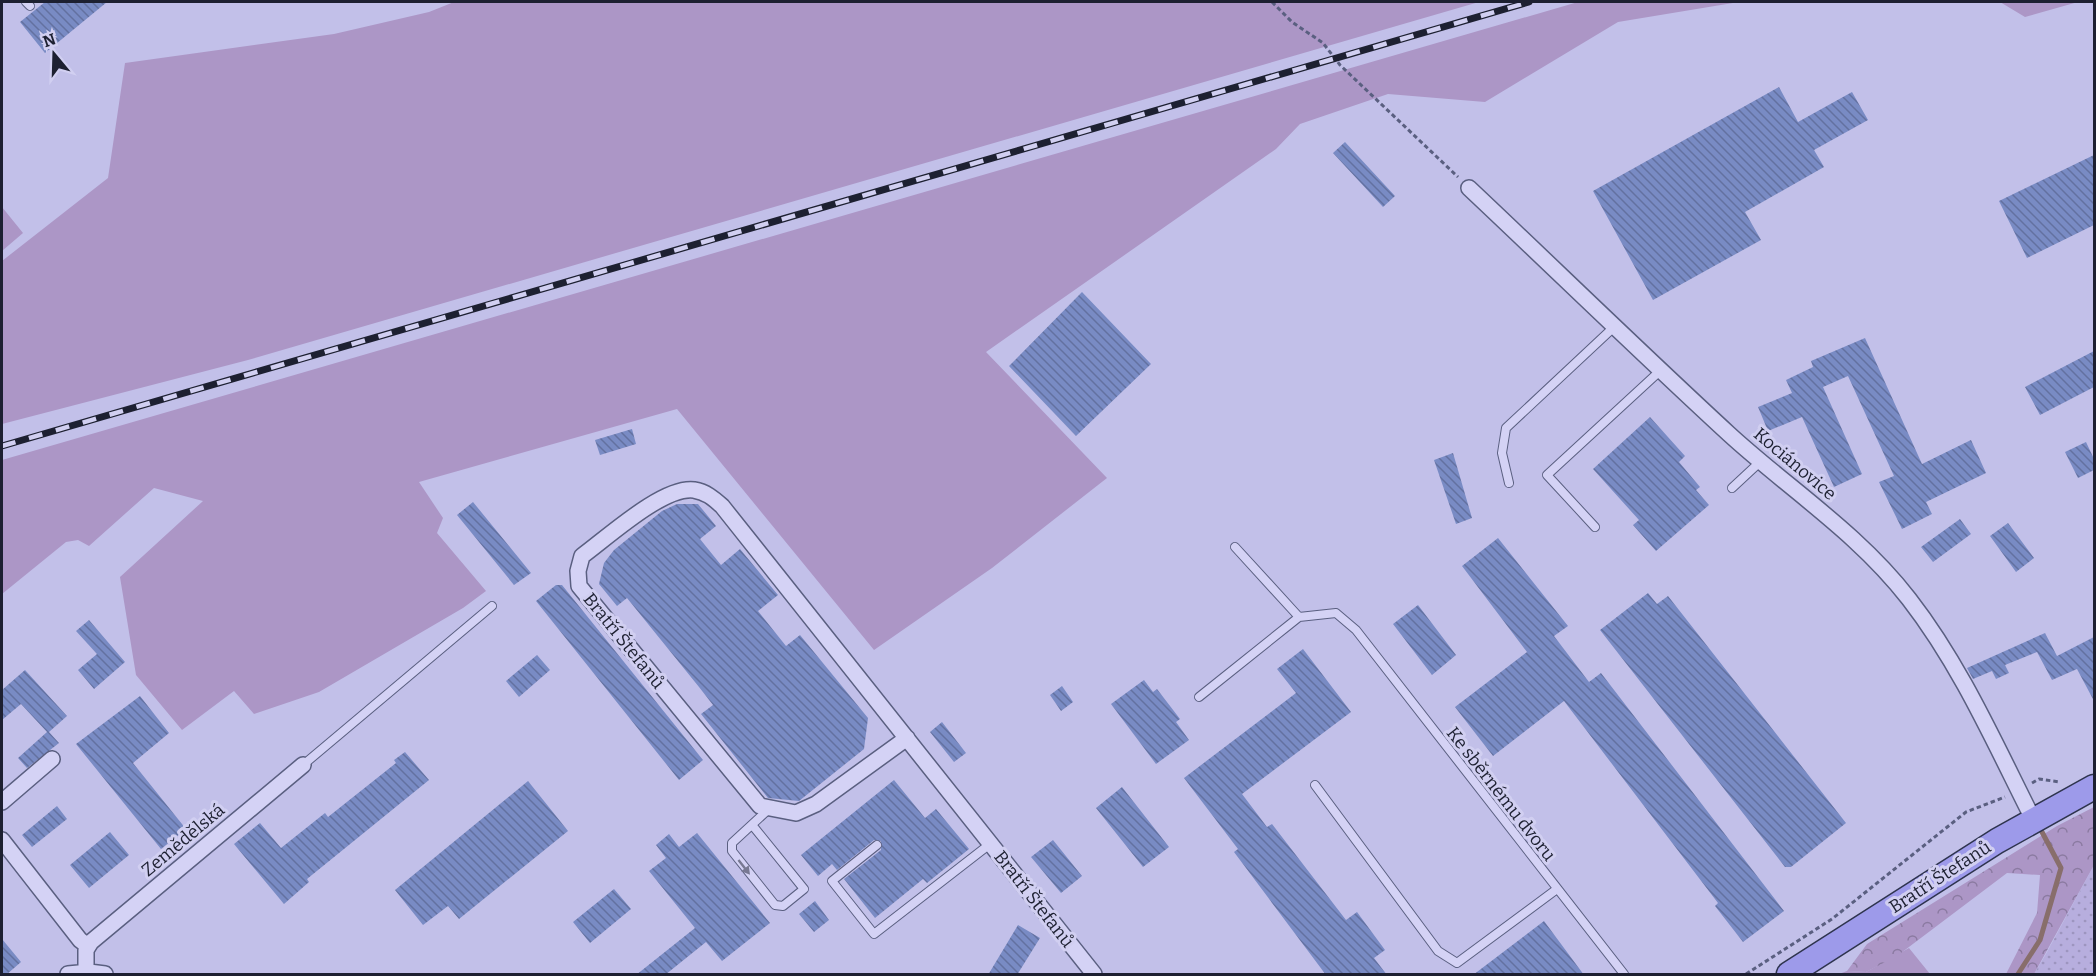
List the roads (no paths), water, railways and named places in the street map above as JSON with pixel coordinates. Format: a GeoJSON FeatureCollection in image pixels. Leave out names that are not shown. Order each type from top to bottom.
{"type":"FeatureCollection","features":[{"type":"Feature","properties":{"kind":"main road","name":"Bratří Štefanů"},"geometry":{"type":"LineString","coordinates":[[1789,975],[2033,819],[2094,787]]}},
{"type":"Feature","properties":{"kind":"street","name":"Kociánovice"},"geometry":{"type":"LineString","coordinates":[[1469,188],[1614,327],[1761,461],[1862,545],[1910,600],[1943,646],[1967,688],[2033,819]]}},
{"type":"Feature","properties":{"kind":"street","name":"Bratří Štefanů"},"geometry":{"type":"LineString","coordinates":[[770,808],[760,806],[579,586],[578,570],[582,556],[665,495],[692,490],[709,494],[722,506],[1094,975]]}},
{"type":"Feature","properties":{"kind":"street"},"geometry":{"type":"LineString","coordinates":[[770,808],[796,813],[816,804],[907,738]]}},
{"type":"Feature","properties":{"kind":"street"},"geometry":{"type":"LineString","coordinates":[[2,802],[52,759]]}},
{"type":"Feature","properties":{"kind":"street","name":"Zemědělská"},"geometry":{"type":"LineString","coordinates":[[88,946],[303,765]]}},
{"type":"Feature","properties":{"kind":"street"},"geometry":{"type":"LineString","coordinates":[[2,840],[80,940],[88,946],[85,957],[86,972]]}},
{"type":"Feature","properties":{"kind":"street"},"geometry":{"type":"LineString","coordinates":[[68,975],[86,972],[105,975]]}},
{"type":"Feature","properties":{"kind":"lane"},"geometry":{"type":"LineString","coordinates":[[1509,483],[1502,453],[1506,428],[1614,327]]}},
{"type":"Feature","properties":{"kind":"lane"},"geometry":{"type":"LineString","coordinates":[[1595,527],[1547,475],[1661,370]]}},
{"type":"Feature","properties":{"kind":"lane"},"geometry":{"type":"LineString","coordinates":[[1732,488],[1761,461]]}},
{"type":"Feature","properties":{"kind":"lane"},"geometry":{"type":"LineString","coordinates":[[1199,697],[1299,617],[1235,547]]}},
{"type":"Feature","properties":{"kind":"lane"},"geometry":{"type":"LineString","coordinates":[[303,765],[492,606]]}},
{"type":"Feature","properties":{"kind":"lane","name":"Ke sběrnému dvoru"},"geometry":{"type":"LineString","coordinates":[[1299,617],[1336,613],[1356,630],[1624,975]]}},
{"type":"Feature","properties":{"kind":"lane"},"geometry":{"type":"LineString","coordinates":[[1315,785],[1438,951],[1457,963],[1557,889]]}},
{"type":"Feature","properties":{"kind":"lane"},"geometry":{"type":"LineString","coordinates":[[753,826],[804,890],[783,906],[775,905],[732,851],[732,843],[770,808]]}},
{"type":"Feature","properties":{"kind":"lane"},"geometry":{"type":"LineString","coordinates":[[877,846],[832,881],[874,934],[990,843]]}},
{"type":"Feature","properties":{"kind":"waterway"},"geometry":{"type":"LineString","coordinates":[[2018,974],[2040,940],[2061,868],[2042,832]]}},
{"type":"Feature","properties":{"kind":"railway"},"geometry":{"type":"LineString","coordinates":[[2,446],[1529,2]]}}]}
